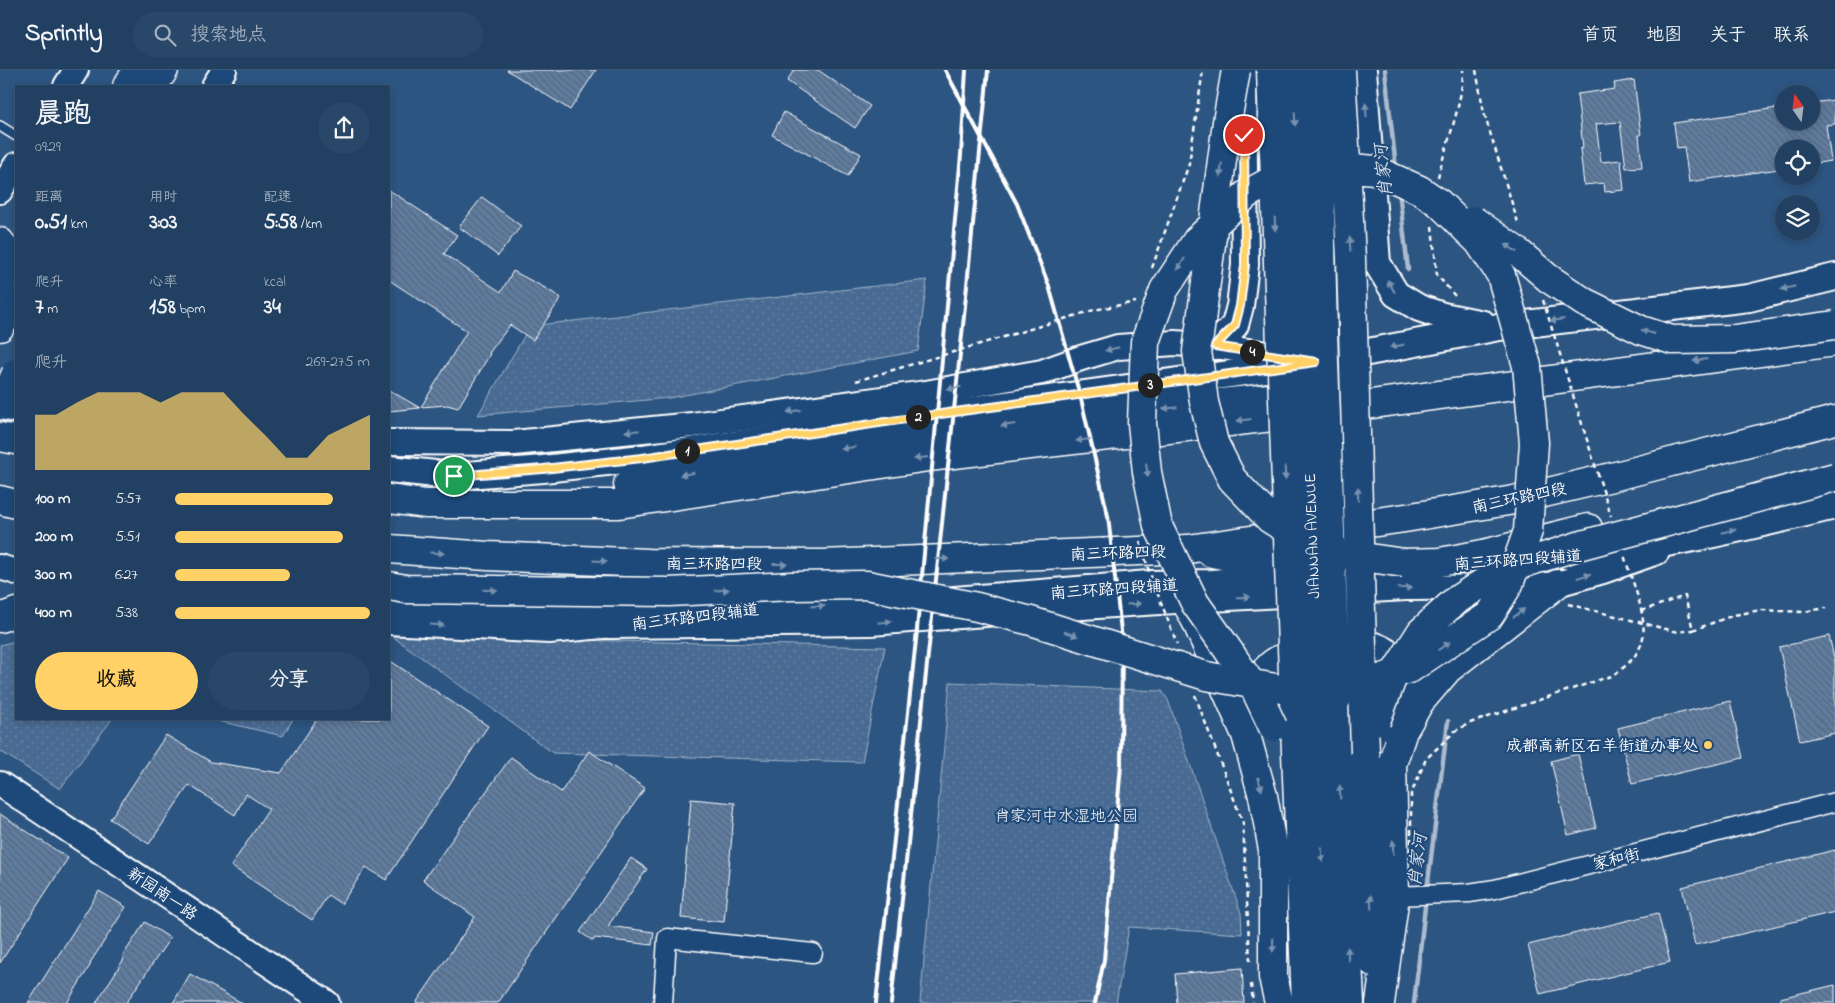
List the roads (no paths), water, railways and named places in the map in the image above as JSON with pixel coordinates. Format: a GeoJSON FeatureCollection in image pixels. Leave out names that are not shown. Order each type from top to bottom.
{"type":"FeatureCollection","features":[{"type":"Feature","properties":{"kind":"highway"},"geometry":{"type":"LineString","coordinates":[[128,85],[138,70]]}},
{"type":"Feature","properties":{"kind":"highway"},"geometry":{"type":"LineString","coordinates":[[154,85],[164,70]]}},
{"type":"Feature","properties":{"kind":"highway"},"geometry":{"type":"LineString","coordinates":[[1236,70],[1227,122],[1197,351],[1204,402],[1214,443],[1232,479],[1270,519],[1295,536],[1304,541],[1344,554],[1404,563],[1440,562],[1483,554],[1588,528],[1835,460]]}},
{"type":"Feature","properties":{"kind":"highway"},"geometry":{"type":"LineString","coordinates":[[1271,70],[1316,701],[1298,830]]}},
{"type":"Feature","properties":{"kind":"highway","name":"JIANNAN AVENUE"},"geometry":{"type":"LineString","coordinates":[[1293,70],[1327,1003]]}},
{"type":"Feature","properties":{"kind":"highway","name":"JIANNAN AVENUE"},"geometry":{"type":"LineString","coordinates":[[1317,70],[1324,343],[1316,701],[1350,1003]]}},
{"type":"Feature","properties":{"kind":"highway"},"geometry":{"type":"LineString","coordinates":[[1341,70],[1351,268],[1374,1003]]}},
{"type":"Feature","properties":{"kind":"highway"},"geometry":{"type":"LineString","coordinates":[[1306,1003],[1298,830],[1287,773],[1273,727],[1256,691],[1195,603],[1158,526],[1147,472],[1142,422],[1145,342],[1164,290],[1197,240],[1247,194],[1280,176],[1311,168],[1330,166],[1375,170],[1420,190],[1460,211],[1518,253],[1548,278],[1584,302],[1640,330],[1672,340],[1735,339],[1835,325]]}},
{"type":"Feature","properties":{"kind":"highway"},"geometry":{"type":"LineString","coordinates":[[390,586],[406,589],[669,592],[791,586],[867,585],[1004,614],[1206,676],[1281,689],[1327,691],[1374,681],[1411,668],[1490,615],[1509,584],[1528,531],[1534,443],[1526,366],[1501,275],[1479,242],[1439,203],[1420,190]]}},
{"type":"Feature","properties":{"kind":"highway"},"geometry":{"type":"LineString","coordinates":[[0,242],[15,267]]}},
{"type":"Feature","properties":{"kind":"highway"},"geometry":{"type":"LineString","coordinates":[[0,285],[15,262]]}},
{"type":"Feature","properties":{"kind":"highway"},"geometry":{"type":"LineString","coordinates":[[0,327],[15,303]]}},
{"type":"Feature","properties":{"kind":"highway"},"geometry":{"type":"LineString","coordinates":[[390,499],[425,504],[619,504],[928,457],[1282,416],[1835,342]]}},
{"type":"Feature","properties":{"kind":"highway"},"geometry":{"type":"LineString","coordinates":[[0,405],[15,375]]}},
{"type":"Feature","properties":{"kind":"highway","name":"南三环路四段"},"geometry":{"type":"LineString","coordinates":[[390,549],[488,556],[648,563],[823,564],[1188,549],[1405,518],[1514,500],[1835,420]]}},
{"type":"Feature","properties":{"kind":"highway"},"geometry":{"type":"LineString","coordinates":[[0,437],[15,440]]}},
{"type":"Feature","properties":{"kind":"highway"},"geometry":{"type":"LineString","coordinates":[[1365,752],[1393,676],[1421,632],[1454,601],[1495,575],[1578,546],[1835,477]]}},
{"type":"Feature","properties":{"kind":"highway"},"geometry":{"type":"LineString","coordinates":[[0,500],[15,504]]}},
{"type":"Feature","properties":{"kind":"highway"},"geometry":{"type":"LineString","coordinates":[[1188,549],[1323,574]]}},
{"type":"Feature","properties":{"kind":"highway"},"geometry":{"type":"LineString","coordinates":[[1179,595],[1180,593],[1196,621],[1246,735],[1263,796],[1273,850],[1273,977],[1279,1003]]}},
{"type":"Feature","properties":{"kind":"highway"},"geometry":{"type":"LineString","coordinates":[[1392,764],[1404,731],[1419,703],[1448,669],[1559,595]]}},
{"type":"Feature","properties":{"kind":"highway"},"geometry":{"type":"LineString","coordinates":[[390,602],[481,608],[734,608]]}},
{"type":"Feature","properties":{"kind":"highway"},"geometry":{"type":"LineString","coordinates":[[0,618],[15,612]]}},
{"type":"Feature","properties":{"kind":"highway"},"geometry":{"type":"LineString","coordinates":[[1253,758],[1249,724],[1252,695],[1263,675],[1275,662],[1304,652],[1343,646],[1367,645],[1385,650],[1403,668],[1404,680],[1400,713],[1392,733],[1392,764],[1406,896],[1380,1003]]}},
{"type":"Feature","properties":{"kind":"main road"},"geometry":{"type":"LineString","coordinates":[[67,85],[76,70]]}},
{"type":"Feature","properties":{"kind":"main road"},"geometry":{"type":"LineString","coordinates":[[215,85],[224,70]]}},
{"type":"Feature","properties":{"kind":"main road"},"geometry":{"type":"LineString","coordinates":[[1215,346],[1235,325],[1240,306],[1245,265],[1243,70]]}},
{"type":"Feature","properties":{"kind":"main road"},"geometry":{"type":"LineString","coordinates":[[1362,70],[1377,263],[1396,294],[1419,308],[1443,316],[1499,327]]}},
{"type":"Feature","properties":{"kind":"main road"},"geometry":{"type":"LineString","coordinates":[[0,191],[15,168]]}},
{"type":"Feature","properties":{"kind":"main road"},"geometry":{"type":"LineString","coordinates":[[1245,265],[1290,296],[1318,301],[1335,297],[1377,263]]}},
{"type":"Feature","properties":{"kind":"main road"},"geometry":{"type":"LineString","coordinates":[[390,469],[454,476],[543,469],[642,458],[926,416],[1316,362],[1499,327],[1749,298],[1830,279]]}},
{"type":"Feature","properties":{"kind":"main road"},"geometry":{"type":"LineString","coordinates":[[390,442],[514,442],[692,425],[926,393],[1042,372],[1118,347],[1174,343],[1215,346],[1316,362]]}},
{"type":"Feature","properties":{"kind":"main road"},"geometry":{"type":"LineString","coordinates":[[0,385],[15,388]]}},
{"type":"Feature","properties":{"kind":"main road"},"geometry":{"type":"LineString","coordinates":[[0,421],[15,398]]}},
{"type":"Feature","properties":{"kind":"main road"},"geometry":{"type":"LineString","coordinates":[[0,405],[15,409]]}},
{"type":"Feature","properties":{"kind":"main road"},"geometry":{"type":"LineString","coordinates":[[390,453],[504,462],[642,458]]}},
{"type":"Feature","properties":{"kind":"main road","name":"南三环路四段辅道"},"geometry":{"type":"LineString","coordinates":[[390,622],[549,631],[609,626],[734,608],[1179,595],[1212,583],[1605,553],[1696,539],[1835,506]]}},
{"type":"Feature","properties":{"kind":"main road"},"geometry":{"type":"LineString","coordinates":[[609,626],[871,623],[1036,610],[1179,595],[1406,588],[1527,587],[1559,595],[1603,571],[1696,539]]}},
{"type":"Feature","properties":{"kind":"main road"},"geometry":{"type":"LineString","coordinates":[[0,567],[15,572]]}},
{"type":"Feature","properties":{"kind":"main road","name":"新园南一路"},"geometry":{"type":"LineString","coordinates":[[0,784],[327,1003]]}},
{"type":"Feature","properties":{"kind":"street","name":"家和街"},"geometry":{"type":"LineString","coordinates":[[1406,896],[1469,893],[1494,889],[1835,802]]}},
{"type":"Feature","properties":{"kind":"street"},"geometry":{"type":"LineString","coordinates":[[663,1003],[668,938],[813,953]]}},
{"type":"Feature","properties":{"kind":"lane"},"geometry":{"type":"LineString","coordinates":[[0,126],[15,135]]}},
{"type":"Feature","properties":{"kind":"waterway","name":"肖家河"},"geometry":{"type":"LineString","coordinates":[[1385,70],[1396,168]]}},
{"type":"Feature","properties":{"kind":"waterway","name":"肖家河"},"geometry":{"type":"LineString","coordinates":[[1399,191],[1408,269]]}},
{"type":"Feature","properties":{"kind":"waterway","name":"肖家河"},"geometry":{"type":"LineString","coordinates":[[1427,890],[1448,721]]}},
{"type":"Feature","properties":{"kind":"waterway","name":"肖家河"},"geometry":{"type":"LineString","coordinates":[[1414,1003],[1426,898]]}},
{"type":"Feature","properties":{"kind":"railway"},"geometry":{"type":"LineString","coordinates":[[945,70],[1017,204],[1049,286],[1081,399],[1108,516],[1122,640],[1121,765],[1104,960],[1095,1003]]}},
{"type":"Feature","properties":{"kind":"railway"},"geometry":{"type":"LineString","coordinates":[[876,1003],[916,640],[961,155],[966,70]]}},
{"type":"Feature","properties":{"kind":"railway"},"geometry":{"type":"LineString","coordinates":[[891,1003],[964,316],[988,70]]}},
{"type":"Feature","properties":{"kind":"place","name":"成都高新区石羊街道办事处"},"geometry":{"type":"Point","coordinates":[1708,745]}},
{"type":"Feature","properties":{"kind":"park label","name":"肖家河中水湿地公园"},"geometry":{"type":"Point","coordinates":[1066,815]}}]}
